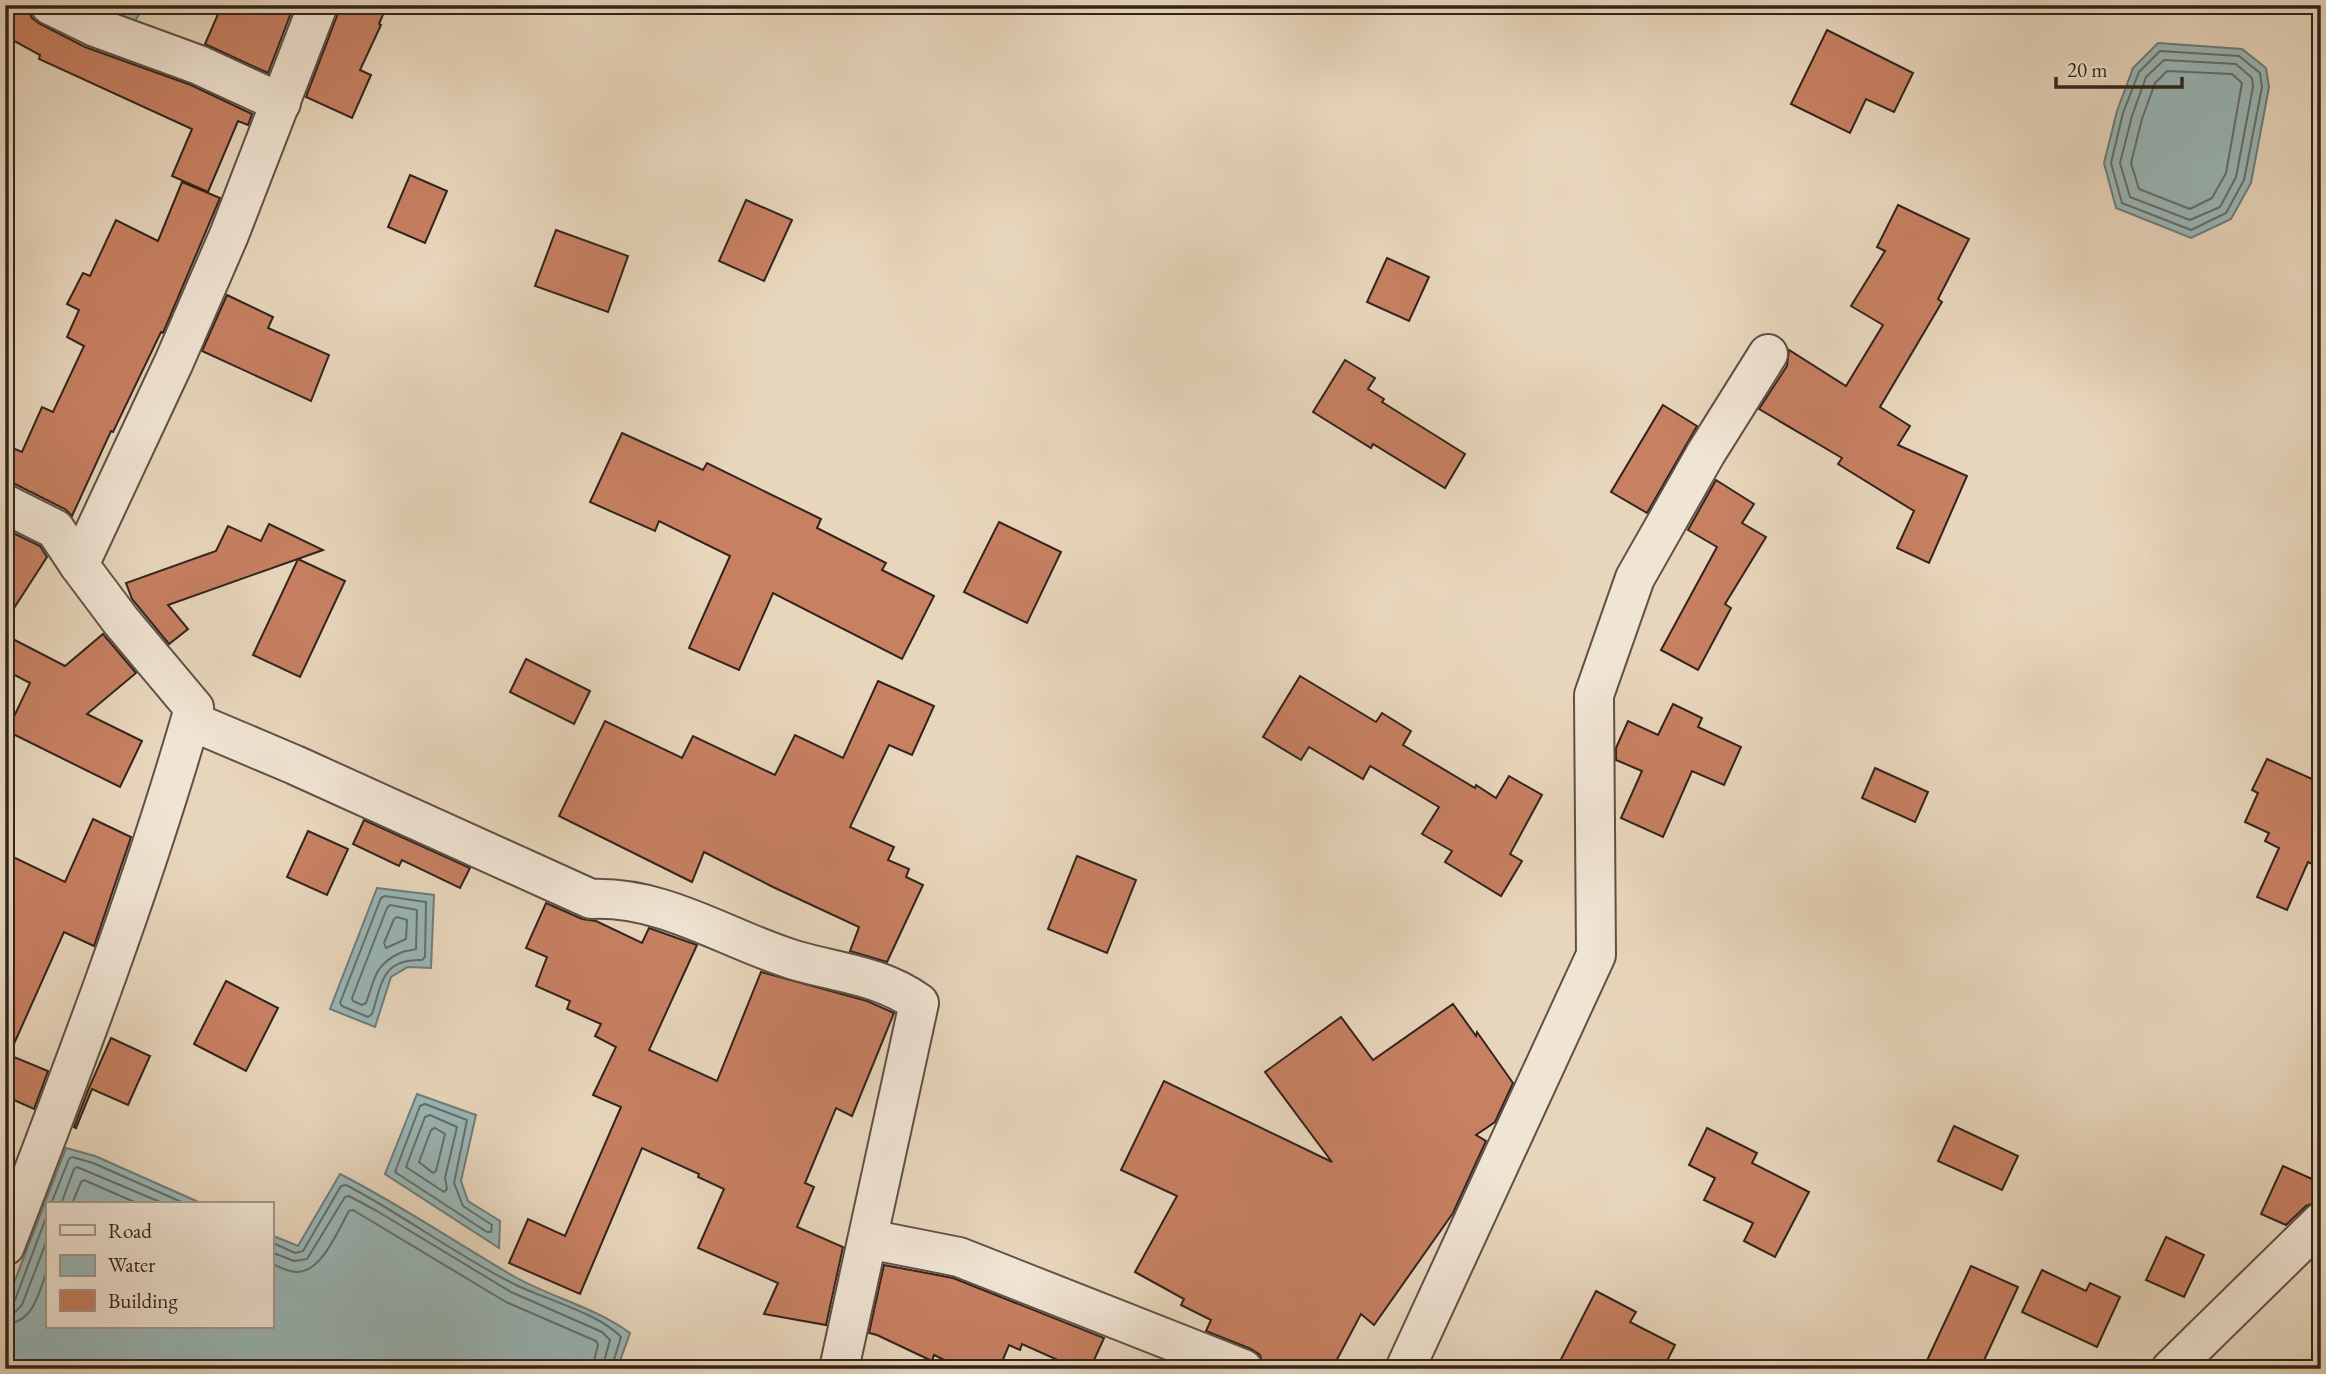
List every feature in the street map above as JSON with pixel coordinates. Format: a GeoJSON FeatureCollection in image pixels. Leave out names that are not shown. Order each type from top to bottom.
{"type":"FeatureCollection","features":[{"type":"Feature","properties":{"kind":"street"},"geometry":{"type":"LineString","coordinates":[[50,5],[95,27],[199,65],[281,103]]}},
{"type":"Feature","properties":{"kind":"street"},"geometry":{"type":"LineString","coordinates":[[79,565],[174,362],[229,235],[318,5]]}},
{"type":"Feature","properties":{"kind":"street"},"geometry":{"type":"LineString","coordinates":[[1405,1369],[1597,954],[1594,695],[1635,578],[1706,453],[1769,354]]}},
{"type":"Feature","properties":{"kind":"street"},"geometry":{"type":"LineString","coordinates":[[5,504],[55,528],[121,621],[194,708],[83,1044],[5,1246]]}},
{"type":"Feature","properties":{"kind":"street"},"geometry":{"type":"LineString","coordinates":[[191,721],[591,899],[612,898],[673,911],[793,960],[852,973],[899,989],[919,1003],[839,1369]]}},
{"type":"Feature","properties":{"kind":"street"},"geometry":{"type":"LineString","coordinates":[[2171,1369],[2321,1222]]}},
{"type":"Feature","properties":{"kind":"street"},"geometry":{"type":"LineString","coordinates":[[868,1239],[959,1257],[1243,1369]]}},
{"type":"Feature","properties":{"kind":"water"},"geometry":{"type":"Polygon","coordinates":[[[90,5],[146,5],[132,25],[90,5]]]}},
{"type":"Feature","properties":{"kind":"water"},"geometry":{"type":"Polygon","coordinates":[[[2158,43],[2242,49],[2266,68],[2269,87],[2251,183],[2231,219],[2191,238],[2116,208],[2104,163],[2117,111],[2133,68],[2158,43]]]}},
{"type":"Feature","properties":{"kind":"water"},"geometry":{"type":"Polygon","coordinates":[[[377,888],[434,895],[431,968],[408,967],[391,977],[375,1027],[330,1009],[377,888]]]}},
{"type":"Feature","properties":{"kind":"water"},"geometry":{"type":"Polygon","coordinates":[[[417,1094],[476,1115],[461,1181],[468,1201],[500,1221],[499,1248],[385,1174],[417,1094]]]}},
{"type":"Feature","properties":{"kind":"water"},"geometry":{"type":"Polygon","coordinates":[[[66,1148],[95,1156],[198,1202],[46,1202],[46,1328],[273,1328],[273,1236],[298,1246],[340,1174],[385,1198],[515,1277],[588,1309],[630,1333],[617,1369],[5,1369],[5,1306],[66,1148]]]}},
{"type":"Feature","properties":{"kind":"building"},"geometry":{"type":"Polygon","coordinates":[[[5,5],[26,5],[32,18],[40,24],[85,47],[191,85],[252,114],[248,125],[238,121],[208,192],[172,176],[192,129],[39,59],[40,55],[5,36],[5,5]]]}},
{"type":"Feature","properties":{"kind":"building"},"geometry":{"type":"Polygon","coordinates":[[[222,5],[294,5],[268,73],[205,44],[222,5]]]}},
{"type":"Feature","properties":{"kind":"building"},"geometry":{"type":"Polygon","coordinates":[[[339,5],[387,5],[379,24],[381,25],[360,70],[371,75],[352,118],[306,97],[339,5]]]}},
{"type":"Feature","properties":{"kind":"building"},"geometry":{"type":"Polygon","coordinates":[[[1827,30],[1913,73],[1894,112],[1866,99],[1850,133],[1791,104],[1827,30]]]}},
{"type":"Feature","properties":{"kind":"building"},"geometry":{"type":"Polygon","coordinates":[[[410,175],[447,191],[425,243],[388,227],[410,175]]]}},
{"type":"Feature","properties":{"kind":"building"},"geometry":{"type":"Polygon","coordinates":[[[182,182],[220,198],[163,333],[161,332],[113,432],[111,431],[72,516],[65,509],[15,484],[5,482],[5,445],[22,452],[42,407],[53,412],[84,346],[67,337],[79,310],[67,304],[83,273],[90,276],[116,220],[158,241],[182,182]]]}},
{"type":"Feature","properties":{"kind":"building"},"geometry":{"type":"Polygon","coordinates":[[[746,200],[792,220],[764,281],[719,261],[746,200]]]}},
{"type":"Feature","properties":{"kind":"building"},"geometry":{"type":"Polygon","coordinates":[[[1898,205],[1969,239],[1938,299],[1942,302],[1880,407],[1910,426],[1898,445],[1967,476],[1929,563],[1897,548],[1914,511],[1838,464],[1842,458],[1759,409],[1787,366],[1789,350],[1846,386],[1883,325],[1851,306],[1885,251],[1877,247],[1898,205]]]}},
{"type":"Feature","properties":{"kind":"building"},"geometry":{"type":"Polygon","coordinates":[[[556,230],[628,256],[608,312],[535,286],[556,230]]]}},
{"type":"Feature","properties":{"kind":"building"},"geometry":{"type":"Polygon","coordinates":[[[1387,258],[1429,277],[1409,321],[1367,302],[1387,258]]]}},
{"type":"Feature","properties":{"kind":"building"},"geometry":{"type":"Polygon","coordinates":[[[227,295],[273,317],[268,328],[329,355],[311,401],[202,351],[227,295]]]}},
{"type":"Feature","properties":{"kind":"building"},"geometry":{"type":"Polygon","coordinates":[[[1345,360],[1375,378],[1368,389],[1384,399],[1382,402],[1465,454],[1445,488],[1373,444],[1371,448],[1313,412],[1345,360]]]}},
{"type":"Feature","properties":{"kind":"building"},"geometry":{"type":"Polygon","coordinates":[[[1663,405],[1697,426],[1647,513],[1611,492],[1663,405]]]}},
{"type":"Feature","properties":{"kind":"building"},"geometry":{"type":"Polygon","coordinates":[[[622,433],[703,470],[707,463],[821,519],[817,528],[886,563],[882,570],[934,596],[902,659],[773,593],[739,670],[689,648],[730,556],[659,521],[655,531],[590,502],[622,433]]]}},
{"type":"Feature","properties":{"kind":"building"},"geometry":{"type":"Polygon","coordinates":[[[1716,480],[1754,504],[1742,523],[1766,537],[1725,604],[1731,608],[1698,670],[1661,650],[1717,547],[1688,530],[1716,480]]]}},
{"type":"Feature","properties":{"kind":"building"},"geometry":{"type":"Polygon","coordinates":[[[999,522],[1061,552],[1027,623],[964,592],[999,522]]]}},
{"type":"Feature","properties":{"kind":"building"},"geometry":{"type":"Polygon","coordinates":[[[269,524],[323,550],[168,605],[188,629],[169,644],[132,599],[126,583],[216,551],[228,526],[261,541],[269,524]]]}},
{"type":"Feature","properties":{"kind":"building"},"geometry":{"type":"Polygon","coordinates":[[[5,529],[40,546],[47,557],[5,622],[5,529]]]}},
{"type":"Feature","properties":{"kind":"building"},"geometry":{"type":"Polygon","coordinates":[[[298,559],[345,581],[300,677],[253,655],[298,559]]]}},
{"type":"Feature","properties":{"kind":"building"},"geometry":{"type":"Polygon","coordinates":[[[103,634],[136,673],[87,714],[142,741],[120,787],[7,731],[30,683],[5,670],[5,635],[65,666],[103,634]]]}},
{"type":"Feature","properties":{"kind":"building"},"geometry":{"type":"Polygon","coordinates":[[[526,659],[590,691],[574,724],[510,692],[526,659]]]}},
{"type":"Feature","properties":{"kind":"building"},"geometry":{"type":"Polygon","coordinates":[[[1300,676],[1376,722],[1382,713],[1411,731],[1403,745],[1475,788],[1476,785],[1496,798],[1509,776],[1542,795],[1510,854],[1522,861],[1501,896],[1445,862],[1452,851],[1422,834],[1439,807],[1370,766],[1363,779],[1309,747],[1301,760],[1263,737],[1300,676]]]}},
{"type":"Feature","properties":{"kind":"building"},"geometry":{"type":"Polygon","coordinates":[[[878,681],[934,706],[912,755],[889,745],[850,827],[894,847],[888,860],[909,869],[906,877],[923,885],[887,962],[850,951],[859,927],[704,852],[692,882],[559,816],[605,721],[682,758],[693,736],[775,775],[795,735],[843,758],[878,681]]]}},
{"type":"Feature","properties":{"kind":"building"},"geometry":{"type":"Polygon","coordinates":[[[1673,704],[1702,718],[1698,727],[1741,747],[1724,785],[1692,771],[1663,837],[1621,818],[1642,771],[1616,760],[1616,748],[1628,721],[1658,735],[1673,704]]]}},
{"type":"Feature","properties":{"kind":"building"},"geometry":{"type":"Polygon","coordinates":[[[2267,759],[2321,783],[2321,868],[2308,862],[2287,910],[2257,897],[2279,848],[2265,841],[2269,833],[2245,822],[2258,793],[2252,790],[2267,759]]]}},
{"type":"Feature","properties":{"kind":"building"},"geometry":{"type":"Polygon","coordinates":[[[1875,768],[1928,792],[1915,822],[1862,798],[1875,768]]]}},
{"type":"Feature","properties":{"kind":"building"},"geometry":{"type":"Polygon","coordinates":[[[93,819],[131,837],[94,946],[64,932],[9,1055],[48,1071],[34,1109],[5,1096],[5,853],[65,882],[93,819]]]}},
{"type":"Feature","properties":{"kind":"building"},"geometry":{"type":"Polygon","coordinates":[[[364,820],[470,868],[460,888],[402,860],[399,866],[353,844],[364,820]]]}},
{"type":"Feature","properties":{"kind":"building"},"geometry":{"type":"Polygon","coordinates":[[[308,831],[348,849],[327,895],[287,877],[308,831]]]}},
{"type":"Feature","properties":{"kind":"building"},"geometry":{"type":"Polygon","coordinates":[[[1077,856],[1136,880],[1107,953],[1048,929],[1077,856]]]}},
{"type":"Feature","properties":{"kind":"building"},"geometry":{"type":"Polygon","coordinates":[[[546,903],[582,919],[596,921],[642,943],[649,928],[697,945],[649,1050],[717,1081],[761,972],[867,1001],[894,1013],[852,1116],[836,1108],[805,1183],[814,1187],[797,1227],[843,1247],[826,1325],[764,1314],[778,1283],[698,1248],[724,1189],[698,1177],[699,1174],[642,1148],[580,1294],[509,1263],[528,1219],[565,1236],[621,1107],[593,1095],[616,1047],[595,1036],[601,1024],[567,1009],[570,1001],[536,986],[547,957],[526,948],[546,903]]]}},
{"type":"Feature","properties":{"kind":"building"},"geometry":{"type":"Polygon","coordinates":[[[226,981],[278,1008],[246,1071],[194,1044],[226,981]]]}},
{"type":"Feature","properties":{"kind":"building"},"geometry":{"type":"Polygon","coordinates":[[[1453,1004],[1476,1036],[1477,1032],[1513,1083],[1495,1122],[1476,1135],[1486,1141],[1453,1213],[1374,1325],[1361,1314],[1332,1369],[1264,1369],[1260,1355],[1206,1331],[1211,1320],[1181,1305],[1184,1299],[1135,1272],[1177,1196],[1121,1170],[1164,1081],[1332,1162],[1265,1072],[1341,1017],[1373,1060],[1453,1004]]]}},
{"type":"Feature","properties":{"kind":"building"},"geometry":{"type":"Polygon","coordinates":[[[111,1038],[150,1056],[128,1105],[92,1089],[76,1128],[74,1127],[89,1088],[111,1038]]]}},
{"type":"Feature","properties":{"kind":"building"},"geometry":{"type":"Polygon","coordinates":[[[1954,1126],[2018,1156],[2002,1190],[1938,1161],[1954,1126]]]}},
{"type":"Feature","properties":{"kind":"building"},"geometry":{"type":"Polygon","coordinates":[[[1707,1128],[1757,1153],[1752,1163],[1809,1192],[1775,1257],[1744,1241],[1753,1223],[1704,1200],[1715,1178],[1689,1165],[1707,1128]]]}},
{"type":"Feature","properties":{"kind":"building"},"geometry":{"type":"Polygon","coordinates":[[[2283,1166],[2321,1183],[2321,1201],[2306,1206],[2286,1225],[2261,1214],[2283,1166]]]}},
{"type":"Feature","properties":{"kind":"building"},"geometry":{"type":"Polygon","coordinates":[[[2166,1237],[2204,1255],[2184,1297],[2146,1280],[2166,1237]]]}},
{"type":"Feature","properties":{"kind":"building"},"geometry":{"type":"Polygon","coordinates":[[[884,1265],[953,1278],[1104,1338],[1090,1369],[1078,1369],[1022,1344],[1020,1350],[1009,1345],[999,1369],[963,1369],[934,1355],[932,1361],[869,1333],[884,1265]]]}},
{"type":"Feature","properties":{"kind":"building"},"geometry":{"type":"Polygon","coordinates":[[[1971,1266],[2018,1287],[1980,1369],[1923,1369],[1971,1266]]]}},
{"type":"Feature","properties":{"kind":"building"},"geometry":{"type":"Polygon","coordinates":[[[2042,1270],[2086,1291],[2090,1283],[2120,1297],[2097,1347],[2022,1312],[2042,1270]]]}},
{"type":"Feature","properties":{"kind":"building"},"geometry":{"type":"Polygon","coordinates":[[[1596,1291],[1636,1312],[1630,1322],[1675,1345],[1663,1369],[1556,1369],[1596,1291]]]}}]}
